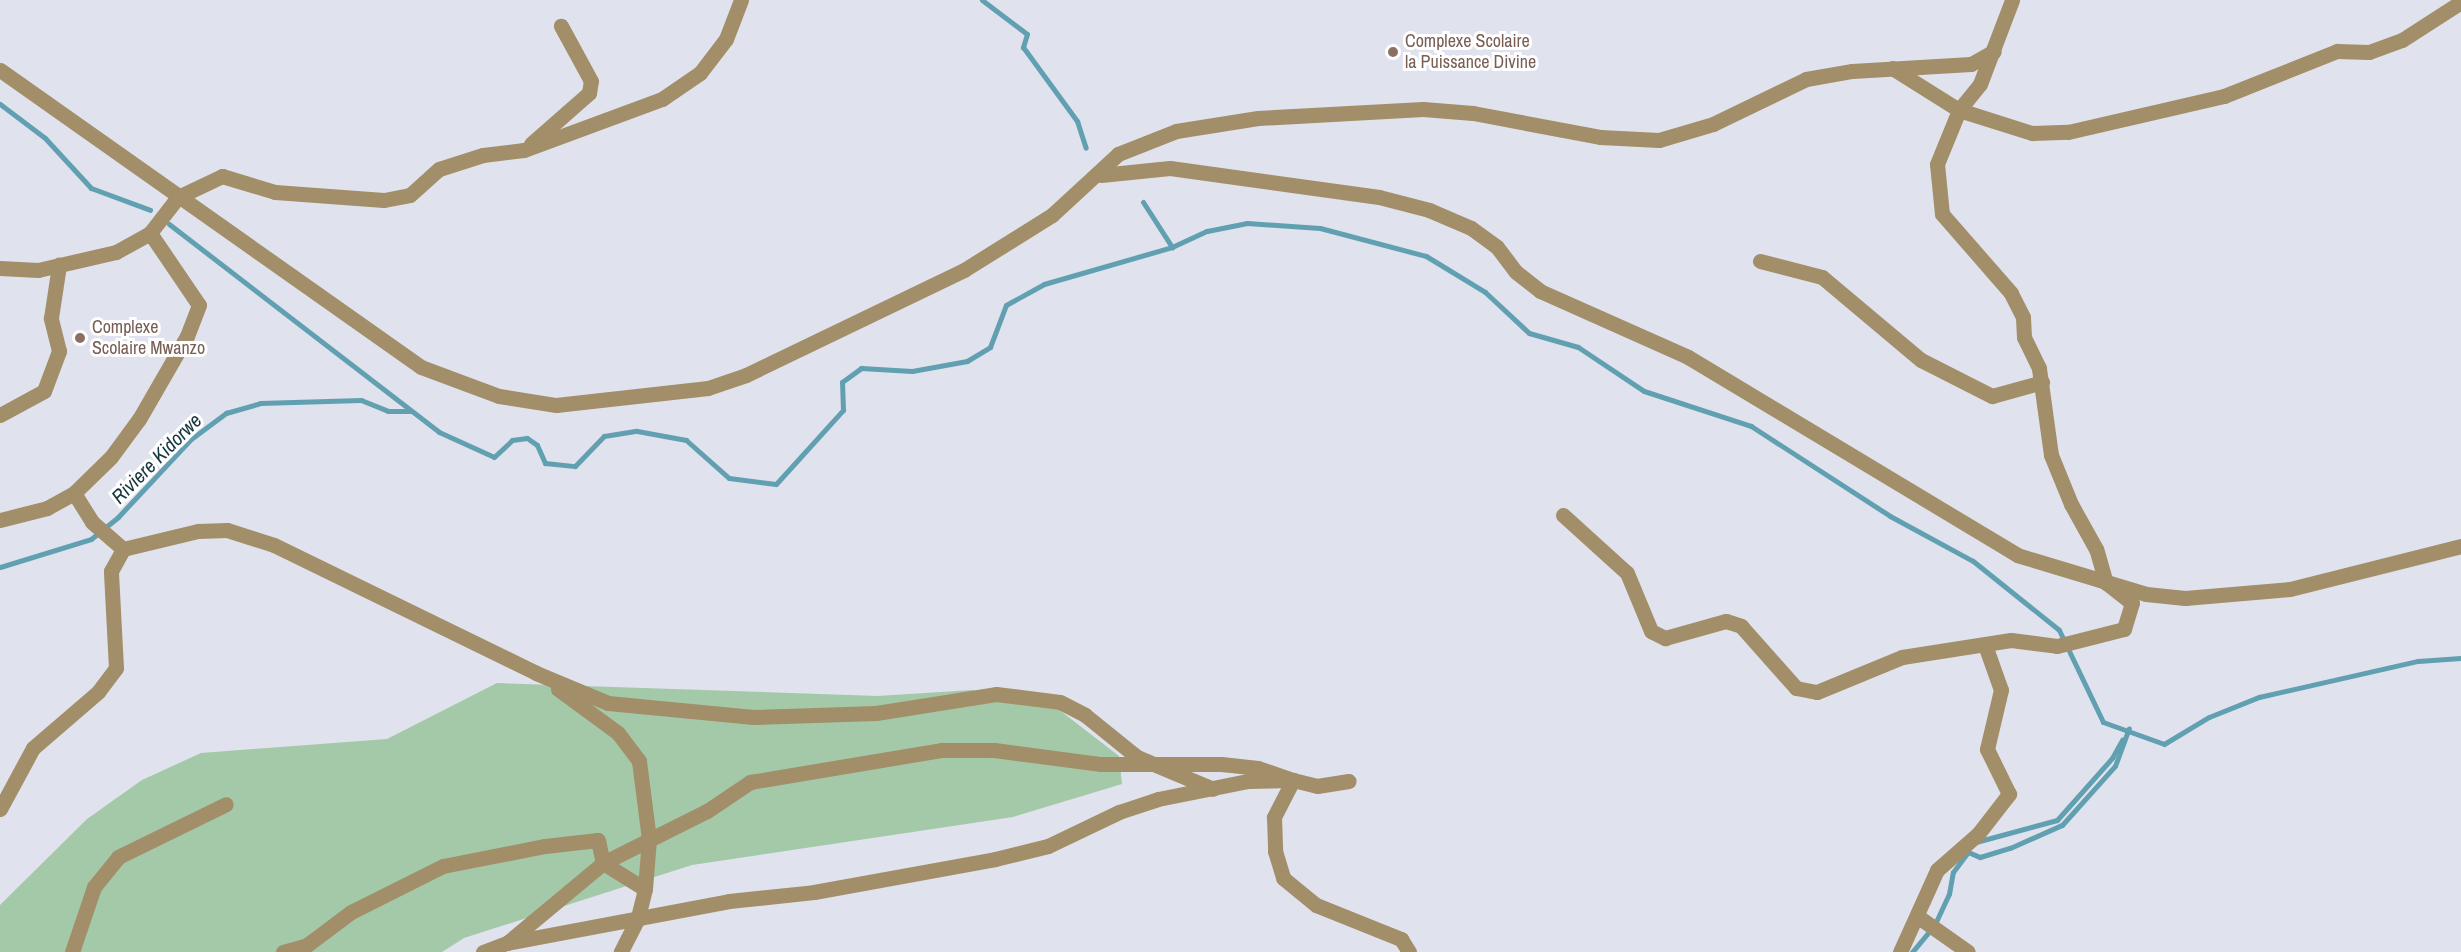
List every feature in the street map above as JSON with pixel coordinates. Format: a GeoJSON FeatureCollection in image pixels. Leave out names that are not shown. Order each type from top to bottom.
{"type":"FeatureCollection","features":[{"type":"Feature","properties":{"kind":"street"},"geometry":{"type":"LineString","coordinates":[[0,268],[38,270],[116,252],[150,232],[177,197],[222,176],[275,192],[384,200],[410,195],[439,169],[524,150],[662,99],[700,73],[726,39],[741,0]]}},
{"type":"Feature","properties":{"kind":"street"},"geometry":{"type":"LineString","coordinates":[[1563,515],[1627,573],[1651,631],[1665,638],[1726,621],[1741,626],[1796,688],[1817,692],[1902,657],[2011,640],[2057,646],[2124,629],[2132,603],[2106,583],[2096,549],[2070,504],[2051,455],[2042,382],[2024,337],[2023,317],[2011,293],[1942,214],[1937,164],[1959,110],[1980,84],[2012,0]]}},
{"type":"Feature","properties":{"kind":"street"},"geometry":{"type":"LineString","coordinates":[[1892,69],[1959,110],[2032,133],[2068,132],[2224,96],[2337,51],[2369,52],[2402,40],[2461,2]]}},
{"type":"Feature","properties":{"kind":"street"},"geometry":{"type":"LineString","coordinates":[[524,150],[589,93],[591,81],[561,26]]}},
{"type":"Feature","properties":{"kind":"street"},"geometry":{"type":"LineString","coordinates":[[0,70],[421,367],[499,396],[556,405],[708,388],[746,375],[964,270],[1052,215],[1101,175],[1118,154],[1141,142],[1212,122],[1423,109],[1473,113],[1600,138],[1659,140],[1713,124],[1806,79],[1892,69],[1971,64],[1994,51]]}},
{"type":"Feature","properties":{"kind":"street"},"geometry":{"type":"LineString","coordinates":[[1101,175],[1170,168],[1379,197],[1428,210],[1471,228],[1497,247],[1516,272],[1540,291],[1688,357],[2017,555],[2146,594],[2237,595],[2290,589],[2461,546]]}},
{"type":"Feature","properties":{"kind":"street"},"geometry":{"type":"LineString","coordinates":[[0,520],[47,508],[74,493],[111,458],[139,419],[200,305],[150,232]]}},
{"type":"Feature","properties":{"kind":"street"},"geometry":{"type":"LineString","coordinates":[[1760,261],[1822,276],[1921,360],[1992,396],[2042,382]]}},
{"type":"Feature","properties":{"kind":"street"},"geometry":{"type":"LineString","coordinates":[[0,415],[44,391],[59,351],[51,318],[59,265]]}},
{"type":"Feature","properties":{"kind":"street"},"geometry":{"type":"LineString","coordinates":[[74,493],[92,522],[118,546]]}},
{"type":"Feature","properties":{"kind":"street"},"geometry":{"type":"LineString","coordinates":[[118,546],[198,531],[227,530],[255,539],[345,577],[536,673],[608,703],[695,714],[876,713],[996,694],[1060,702],[1085,715],[1114,743],[1213,789]]}},
{"type":"Feature","properties":{"kind":"street"},"geometry":{"type":"LineString","coordinates":[[0,809],[33,748],[98,693],[116,668],[111,572],[118,546]]}},
{"type":"Feature","properties":{"kind":"street"},"geometry":{"type":"LineString","coordinates":[[1900,952],[1937,870],[1978,834],[2009,794],[1987,749],[2001,690],[1985,645]]}},
{"type":"Feature","properties":{"kind":"street"},"geometry":{"type":"LineString","coordinates":[[536,673],[618,733],[639,761],[649,839],[645,889],[638,918],[621,952]]}},
{"type":"Feature","properties":{"kind":"street"},"geometry":{"type":"LineString","coordinates":[[507,943],[603,863],[707,811],[750,782],[942,750],[994,750],[1101,764],[1162,766],[1221,764],[1258,768],[1317,786],[1349,781]]}},
{"type":"Feature","properties":{"kind":"street"},"geometry":{"type":"LineString","coordinates":[[483,952],[507,943],[638,918],[994,859],[1048,846],[1119,812],[1158,799],[1213,789],[1293,780]]}},
{"type":"Feature","properties":{"kind":"street"},"geometry":{"type":"LineString","coordinates":[[1293,780],[1274,817],[1275,851],[1283,878],[1316,905],[1401,939],[1409,952]]}},
{"type":"Feature","properties":{"kind":"street"},"geometry":{"type":"LineString","coordinates":[[72,952],[94,887],[118,857],[226,804]]}},
{"type":"Feature","properties":{"kind":"street"},"geometry":{"type":"LineString","coordinates":[[283,952],[306,945],[351,912],[442,866],[598,840],[603,863],[645,889]]}},
{"type":"Feature","properties":{"kind":"street"},"geometry":{"type":"LineString","coordinates":[[1917,916],[1968,952]]}},
{"type":"Feature","properties":{"kind":"green space"},"geometry":{"type":"Polygon","coordinates":[[[497,683],[878,696],[972,690],[1058,709],[1119,756],[1122,784],[1013,817],[692,865],[464,938],[442,952],[0,952],[0,905],[87,819],[142,780],[201,753],[387,739],[497,683]]]}},
{"type":"Feature","properties":{"kind":"waterway"},"geometry":{"type":"LineString","coordinates":[[982,0],[1027,34],[1023,47],[1077,121],[1086,148]]}},
{"type":"Feature","properties":{"kind":"waterway"},"geometry":{"type":"LineString","coordinates":[[0,104],[45,138],[91,188],[150,210]]}},
{"type":"Feature","properties":{"kind":"waterway"},"geometry":{"type":"LineString","coordinates":[[1143,202],[1172,247]]}},
{"type":"Feature","properties":{"kind":"waterway"},"geometry":{"type":"LineString","coordinates":[[169,224],[439,432],[494,457],[512,440],[527,438],[537,445],[545,463],[575,466],[604,436],[637,431],[686,440],[729,478],[776,484],[843,410],[842,382],[861,368],[912,371],[967,361],[990,347],[1006,305],[1044,284],[1172,247],[1207,231],[1247,223],[1320,228],[1426,256],[1485,292],[1529,333],[1578,347],[1644,391],[1751,426],[1890,516],[1973,561],[2059,630],[2103,722],[2164,744],[2209,717],[2259,697],[2418,661],[2461,658]]}},
{"type":"Feature","properties":{"kind":"waterway","name":"Riviere Kidorwe"},"geometry":{"type":"LineString","coordinates":[[0,567],[91,539],[118,517],[191,439],[226,413],[260,403],[361,400],[388,411],[410,411]]}},
{"type":"Feature","properties":{"kind":"waterway"},"geometry":{"type":"LineString","coordinates":[[1912,952],[1934,926],[1949,894],[1953,872],[1968,852],[1980,857],[2010,848],[2062,825],[2115,766],[2129,728]]}},
{"type":"Feature","properties":{"kind":"waterway"},"geometry":{"type":"LineString","coordinates":[[1976,842],[2057,820],[2112,758],[2122,740]]}},
{"type":"Feature","properties":{"kind":"place","name":"Complexe Scolaire la Puissance Divine"},"geometry":{"type":"Point","coordinates":[1393,52]}},
{"type":"Feature","properties":{"kind":"place","name":"Complexe Scolaire Mwanzo"},"geometry":{"type":"Point","coordinates":[80,338]}}]}
